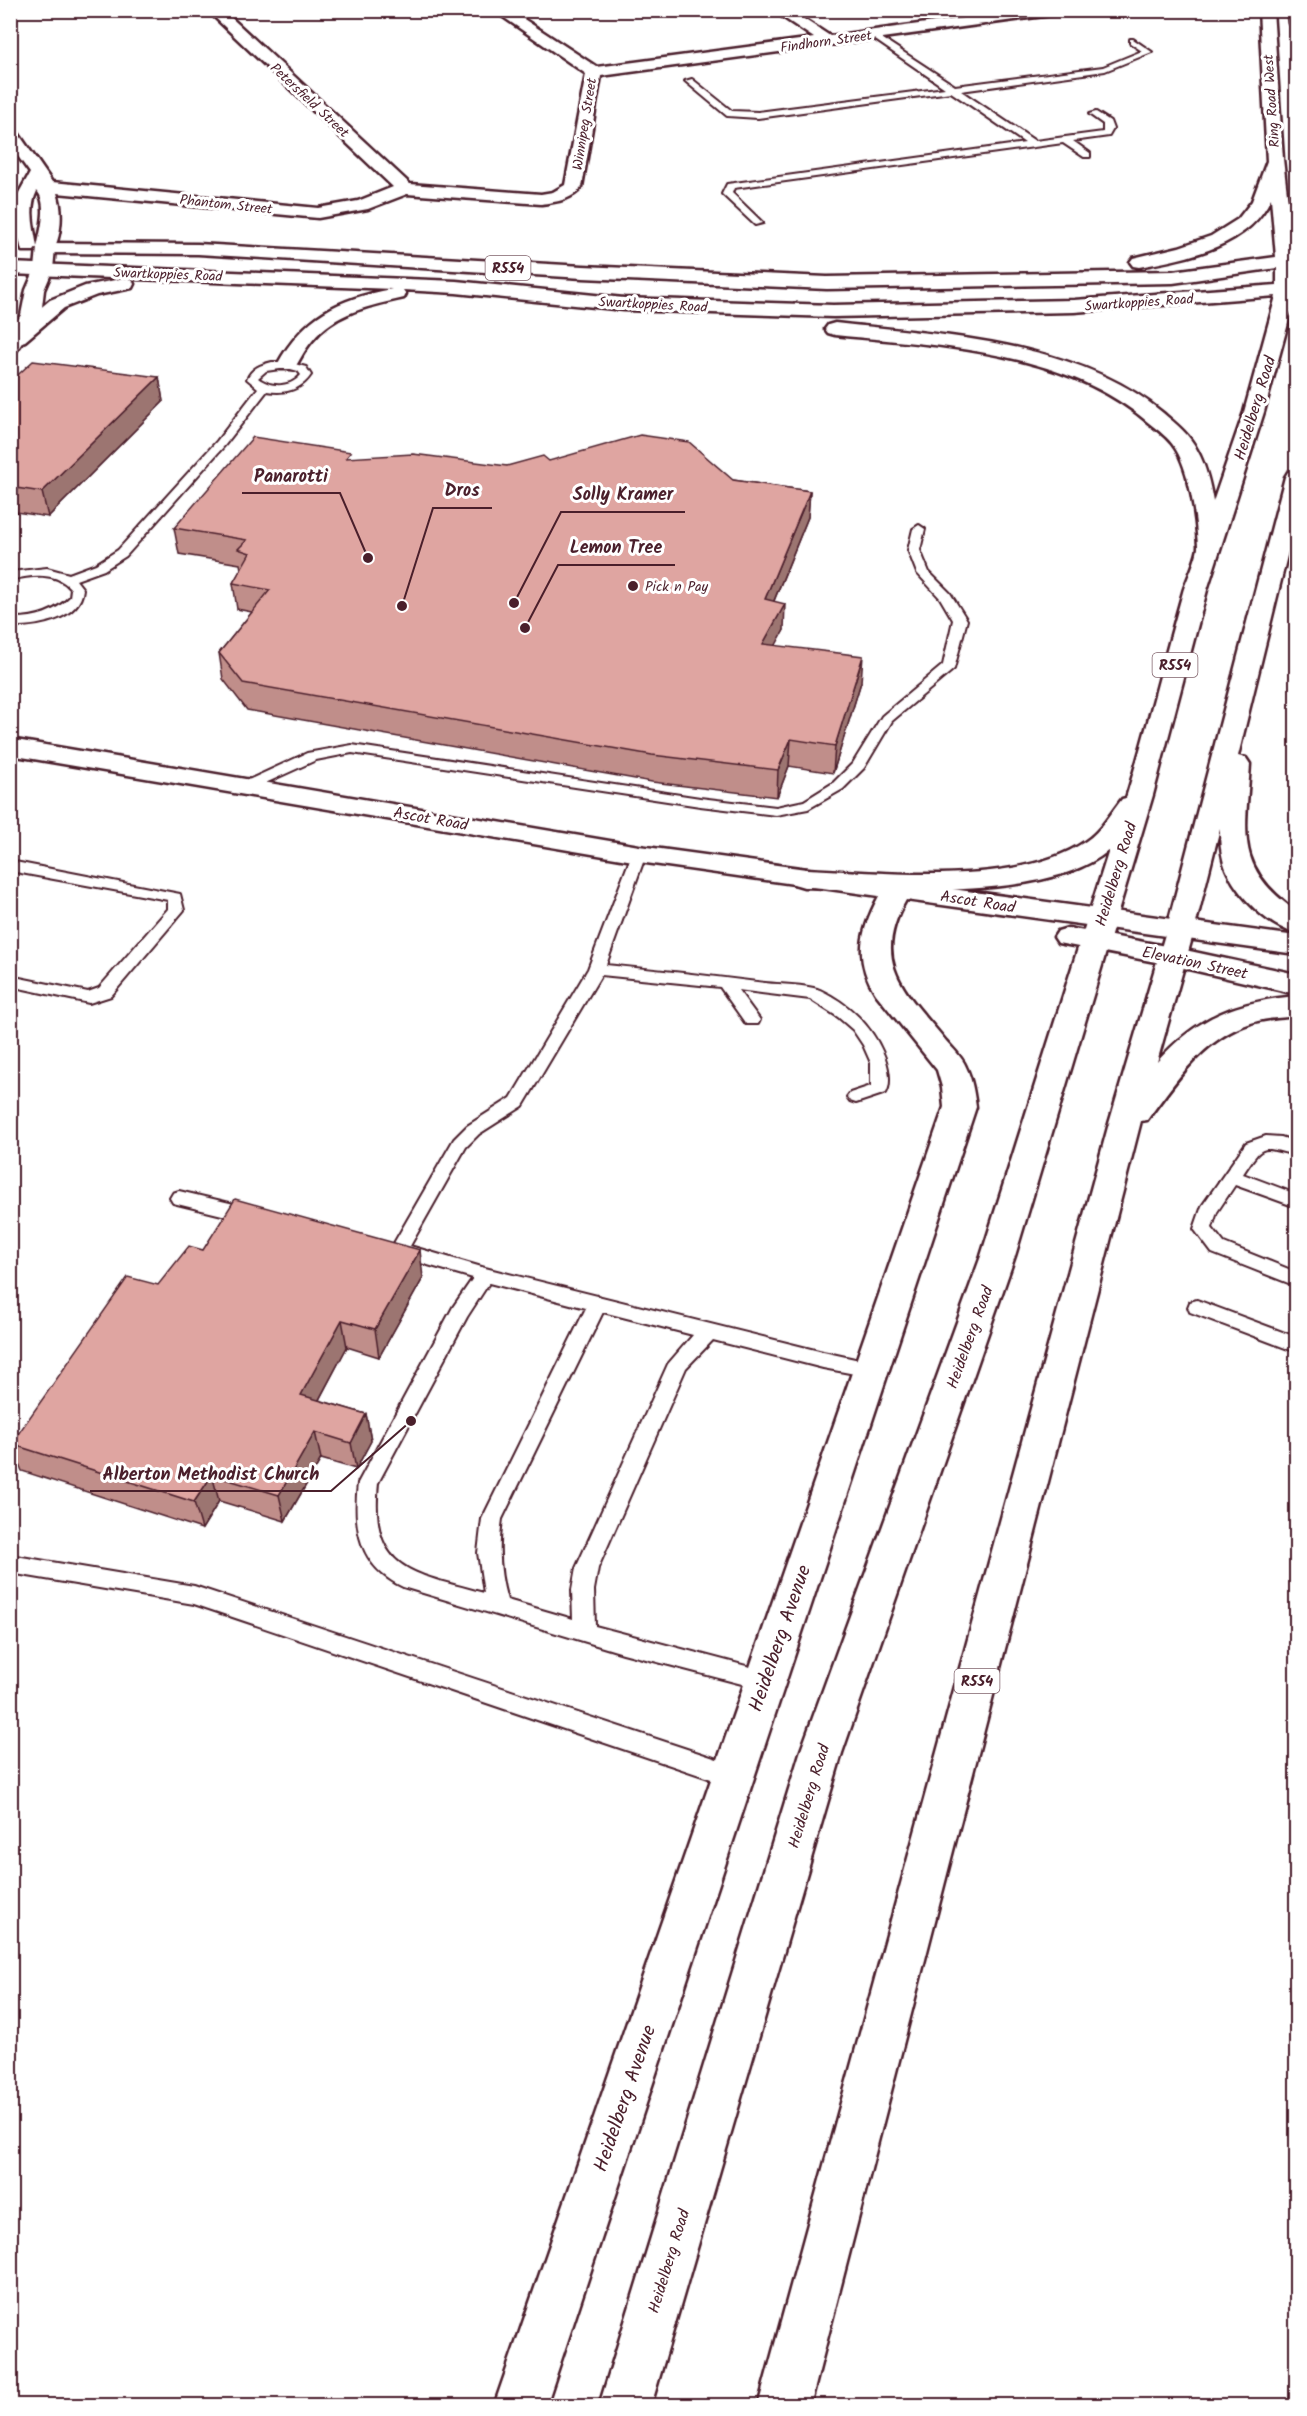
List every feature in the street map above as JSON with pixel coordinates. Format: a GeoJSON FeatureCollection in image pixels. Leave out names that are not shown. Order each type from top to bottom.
{"type":"FeatureCollection","features":[{"type":"Feature","properties":{"kind":"main road","name":"Petersfield Street"},"geometry":{"type":"LineString","coordinates":[[214,10],[405,189]]}},
{"type":"Feature","properties":{"kind":"main road","name":"Winnipeg Street"},"geometry":{"type":"LineString","coordinates":[[405,189],[541,199],[558,196],[573,187],[594,72],[500,10]]}},
{"type":"Feature","properties":{"kind":"main road"},"geometry":{"type":"LineString","coordinates":[[779,10],[828,41]]}},
{"type":"Feature","properties":{"kind":"main road","name":"Findhorn Street"},"geometry":{"type":"LineString","coordinates":[[594,72],[1059,10]]}},
{"type":"Feature","properties":{"kind":"main road","name":"Ring Road West"},"geometry":{"type":"LineString","coordinates":[[1266,10],[1275,159],[1291,261]]}},
{"type":"Feature","properties":{"kind":"main road"},"geometry":{"type":"LineString","coordinates":[[1294,10],[1296,23]]}},
{"type":"Feature","properties":{"kind":"main road"},"geometry":{"type":"LineString","coordinates":[[10,133],[30,160],[38,182],[50,197],[51,217],[46,248],[28,269]]}},
{"type":"Feature","properties":{"kind":"main road"},"geometry":{"type":"LineString","coordinates":[[1037,281],[1187,251],[1237,228],[1255,212],[1275,159]]}},
{"type":"Feature","properties":{"kind":"main road","name":"Phantom Street"},"geometry":{"type":"LineString","coordinates":[[38,182],[119,194],[318,213],[362,205],[405,189]]}},
{"type":"Feature","properties":{"kind":"main road"},"geometry":{"type":"LineString","coordinates":[[14,342],[31,315],[35,290],[19,247],[17,220],[25,198],[38,182]]}},
{"type":"Feature","properties":{"kind":"main road"},"geometry":{"type":"LineString","coordinates":[[51,217],[76,202],[119,194]]}},
{"type":"Feature","properties":{"kind":"main road"},"geometry":{"type":"LineString","coordinates":[[51,217],[59,230],[75,236],[131,247]]}},
{"type":"Feature","properties":{"kind":"main road","name":"Swartkoppies Road"},"geometry":{"type":"LineString","coordinates":[[19,247],[198,249],[583,272],[826,283],[1173,277],[1291,261]]}},
{"type":"Feature","properties":{"kind":"main road","name":"Heidelberg Road"},"geometry":{"type":"LineString","coordinates":[[625,2406],[821,1753],[998,1256],[1140,795],[1195,590],[1292,290],[1291,261]]}},
{"type":"Feature","properties":{"kind":"main road","name":"Swartkoppies Road"},"geometry":{"type":"LineString","coordinates":[[28,269],[422,285],[624,304],[833,311],[1074,306],[1292,290]]}},
{"type":"Feature","properties":{"kind":"main road"},"geometry":{"type":"LineString","coordinates":[[14,342],[57,304],[72,297],[127,284],[189,274]]}},
{"type":"Feature","properties":{"kind":"main road"},"geometry":{"type":"LineString","coordinates":[[287,365],[300,343],[321,320],[374,297],[440,291],[498,291]]}},
{"type":"Feature","properties":{"kind":"main road"},"geometry":{"type":"LineString","coordinates":[[624,304],[1006,352],[1092,379],[1128,396],[1160,419],[1186,448],[1199,479],[1209,550]]}},
{"type":"Feature","properties":{"kind":"main road","name":"R554"},"geometry":{"type":"LineString","coordinates":[[784,2406],[1175,943],[1296,477]]}},
{"type":"Feature","properties":{"kind":"main road"},"geometry":{"type":"LineString","coordinates":[[1240,693],[1233,850],[1240,874],[1252,889],[1269,905],[1296,924]]}},
{"type":"Feature","properties":{"kind":"main road","name":"Ascot Road"},"geometry":{"type":"LineString","coordinates":[[10,747],[639,854],[853,885],[893,898],[1098,931]]}},
{"type":"Feature","properties":{"kind":"main road"},"geometry":{"type":"LineString","coordinates":[[804,878],[972,881],[1011,877],[1074,858],[1097,846],[1140,795]]}},
{"type":"Feature","properties":{"kind":"main road","name":"Heidelberg Avenue"},"geometry":{"type":"LineString","coordinates":[[520,2406],[960,1107],[958,1087],[951,1067],[886,987],[880,973],[876,945],[879,924],[893,898]]}},
{"type":"Feature","properties":{"kind":"main road","name":"Elevation Street"},"geometry":{"type":"LineString","coordinates":[[1098,931],[1175,943],[1296,945]]}},
{"type":"Feature","properties":{"kind":"main road","name":"Elevation Street"},"geometry":{"type":"LineString","coordinates":[[1175,943],[1296,984]]}},
{"type":"Feature","properties":{"kind":"main road"},"geometry":{"type":"LineString","coordinates":[[1124,1127],[1170,1065],[1206,1032],[1246,1014],[1276,1007],[1296,1006]]}},
{"type":"Feature","properties":{"kind":"lane"},"geometry":{"type":"LineString","coordinates":[[874,35],[1033,144]]}},
{"type":"Feature","properties":{"kind":"lane"},"geometry":{"type":"LineString","coordinates":[[689,81],[730,114],[747,116],[1105,69],[1148,52],[1133,41]]}},
{"type":"Feature","properties":{"kind":"lane"},"geometry":{"type":"LineString","coordinates":[[758,223],[727,194],[730,186],[1106,134],[1109,129],[1107,123],[1093,114]]}},
{"type":"Feature","properties":{"kind":"lane"},"geometry":{"type":"LineString","coordinates":[[1065,140],[1087,155]]}},
{"type":"Feature","properties":{"kind":"lane"},"geometry":{"type":"LineString","coordinates":[[287,365],[302,369],[306,375],[304,380],[286,387],[264,387],[252,380],[255,373],[265,367],[287,365]]}},
{"type":"Feature","properties":{"kind":"lane"},"geometry":{"type":"LineString","coordinates":[[67,579],[100,567],[122,554],[221,444],[264,387]]}},
{"type":"Feature","properties":{"kind":"lane"},"geometry":{"type":"LineString","coordinates":[[245,786],[312,756],[352,749],[700,802],[776,811],[808,805],[838,786],[859,765],[887,719],[949,666],[960,620],[945,596],[923,573],[914,550],[919,529]]}},
{"type":"Feature","properties":{"kind":"lane"},"geometry":{"type":"LineString","coordinates":[[10,576],[42,572],[67,579],[77,590],[76,598],[69,606],[45,618],[10,622]]}},
{"type":"Feature","properties":{"kind":"lane"},"geometry":{"type":"LineString","coordinates":[[639,854],[596,969],[517,1101],[480,1125],[460,1143],[393,1248],[485,1275],[871,1370]]}},
{"type":"Feature","properties":{"kind":"lane"},"geometry":{"type":"LineString","coordinates":[[10,866],[175,897],[176,910],[105,992],[89,998],[10,981]]}},
{"type":"Feature","properties":{"kind":"lane"},"geometry":{"type":"LineString","coordinates":[[596,969],[814,994],[844,1013],[859,1026],[871,1044],[879,1063],[880,1089],[855,1097]]}},
{"type":"Feature","properties":{"kind":"lane"},"geometry":{"type":"LineString","coordinates":[[725,983],[752,1020]]}},
{"type":"Feature","properties":{"kind":"lane"},"geometry":{"type":"LineString","coordinates":[[1296,1149],[1281,1143],[1266,1142],[1252,1147],[1208,1211],[1203,1229],[1218,1248],[1296,1279]]}},
{"type":"Feature","properties":{"kind":"lane"},"geometry":{"type":"LineString","coordinates":[[1232,1177],[1296,1201]]}},
{"type":"Feature","properties":{"kind":"lane"},"geometry":{"type":"LineString","coordinates":[[179,1198],[271,1220]]}},
{"type":"Feature","properties":{"kind":"lane"},"geometry":{"type":"LineString","coordinates":[[485,1275],[460,1312],[368,1483],[364,1513],[367,1533],[371,1541],[393,1571],[420,1583],[584,1632],[765,1680]]}},
{"type":"Feature","properties":{"kind":"lane"},"geometry":{"type":"LineString","coordinates":[[498,1607],[490,1581],[487,1557],[492,1519],[598,1302]]}},
{"type":"Feature","properties":{"kind":"lane"},"geometry":{"type":"LineString","coordinates":[[1197,1307],[1296,1345]]}},
{"type":"Feature","properties":{"kind":"lane"},"geometry":{"type":"LineString","coordinates":[[584,1632],[583,1590],[587,1568],[678,1364],[710,1330]]}},
{"type":"Feature","properties":{"kind":"lane"},"geometry":{"type":"LineString","coordinates":[[10,1564],[194,1595],[732,1775]]}},
{"type":"Feature","properties":{"kind":"building"},"geometry":{"type":"Polygon","coordinates":[[[33,361],[159,377],[42,492],[10,487],[10,382],[33,361]]]}},
{"type":"Feature","properties":{"kind":"building"},"geometry":{"type":"Polygon","coordinates":[[[640,435],[689,442],[733,480],[810,491],[765,599],[785,604],[763,644],[863,656],[835,746],[791,739],[778,770],[652,755],[243,683],[219,653],[270,590],[233,583],[250,553],[238,549],[247,540],[174,528],[253,437],[351,452],[346,458],[413,454],[507,466],[543,456],[549,461],[640,435]]]}},
{"type":"Feature","properties":{"kind":"building"},"geometry":{"type":"Polygon","coordinates":[[[235,1199],[420,1250],[375,1329],[342,1320],[301,1395],[366,1414],[351,1443],[315,1432],[279,1495],[212,1475],[194,1502],[11,1444],[128,1277],[158,1285],[189,1246],[203,1250],[235,1199]]]}},
{"type":"Feature","properties":{"kind":"place","name":"Panarotti"},"geometry":{"type":"Point","coordinates":[368,558]}},
{"type":"Feature","properties":{"kind":"place","name":"Pick n Pay"},"geometry":{"type":"Point","coordinates":[633,586]}},
{"type":"Feature","properties":{"kind":"place","name":"Solly Kramer"},"geometry":{"type":"Point","coordinates":[514,603]}},
{"type":"Feature","properties":{"kind":"place","name":"Dros"},"geometry":{"type":"Point","coordinates":[402,606]}},
{"type":"Feature","properties":{"kind":"place","name":"Lemon Tree"},"geometry":{"type":"Point","coordinates":[525,628]}},
{"type":"Feature","properties":{"kind":"place","name":"Alberton Methodist Church"},"geometry":{"type":"Point","coordinates":[411,1421]}}]}
